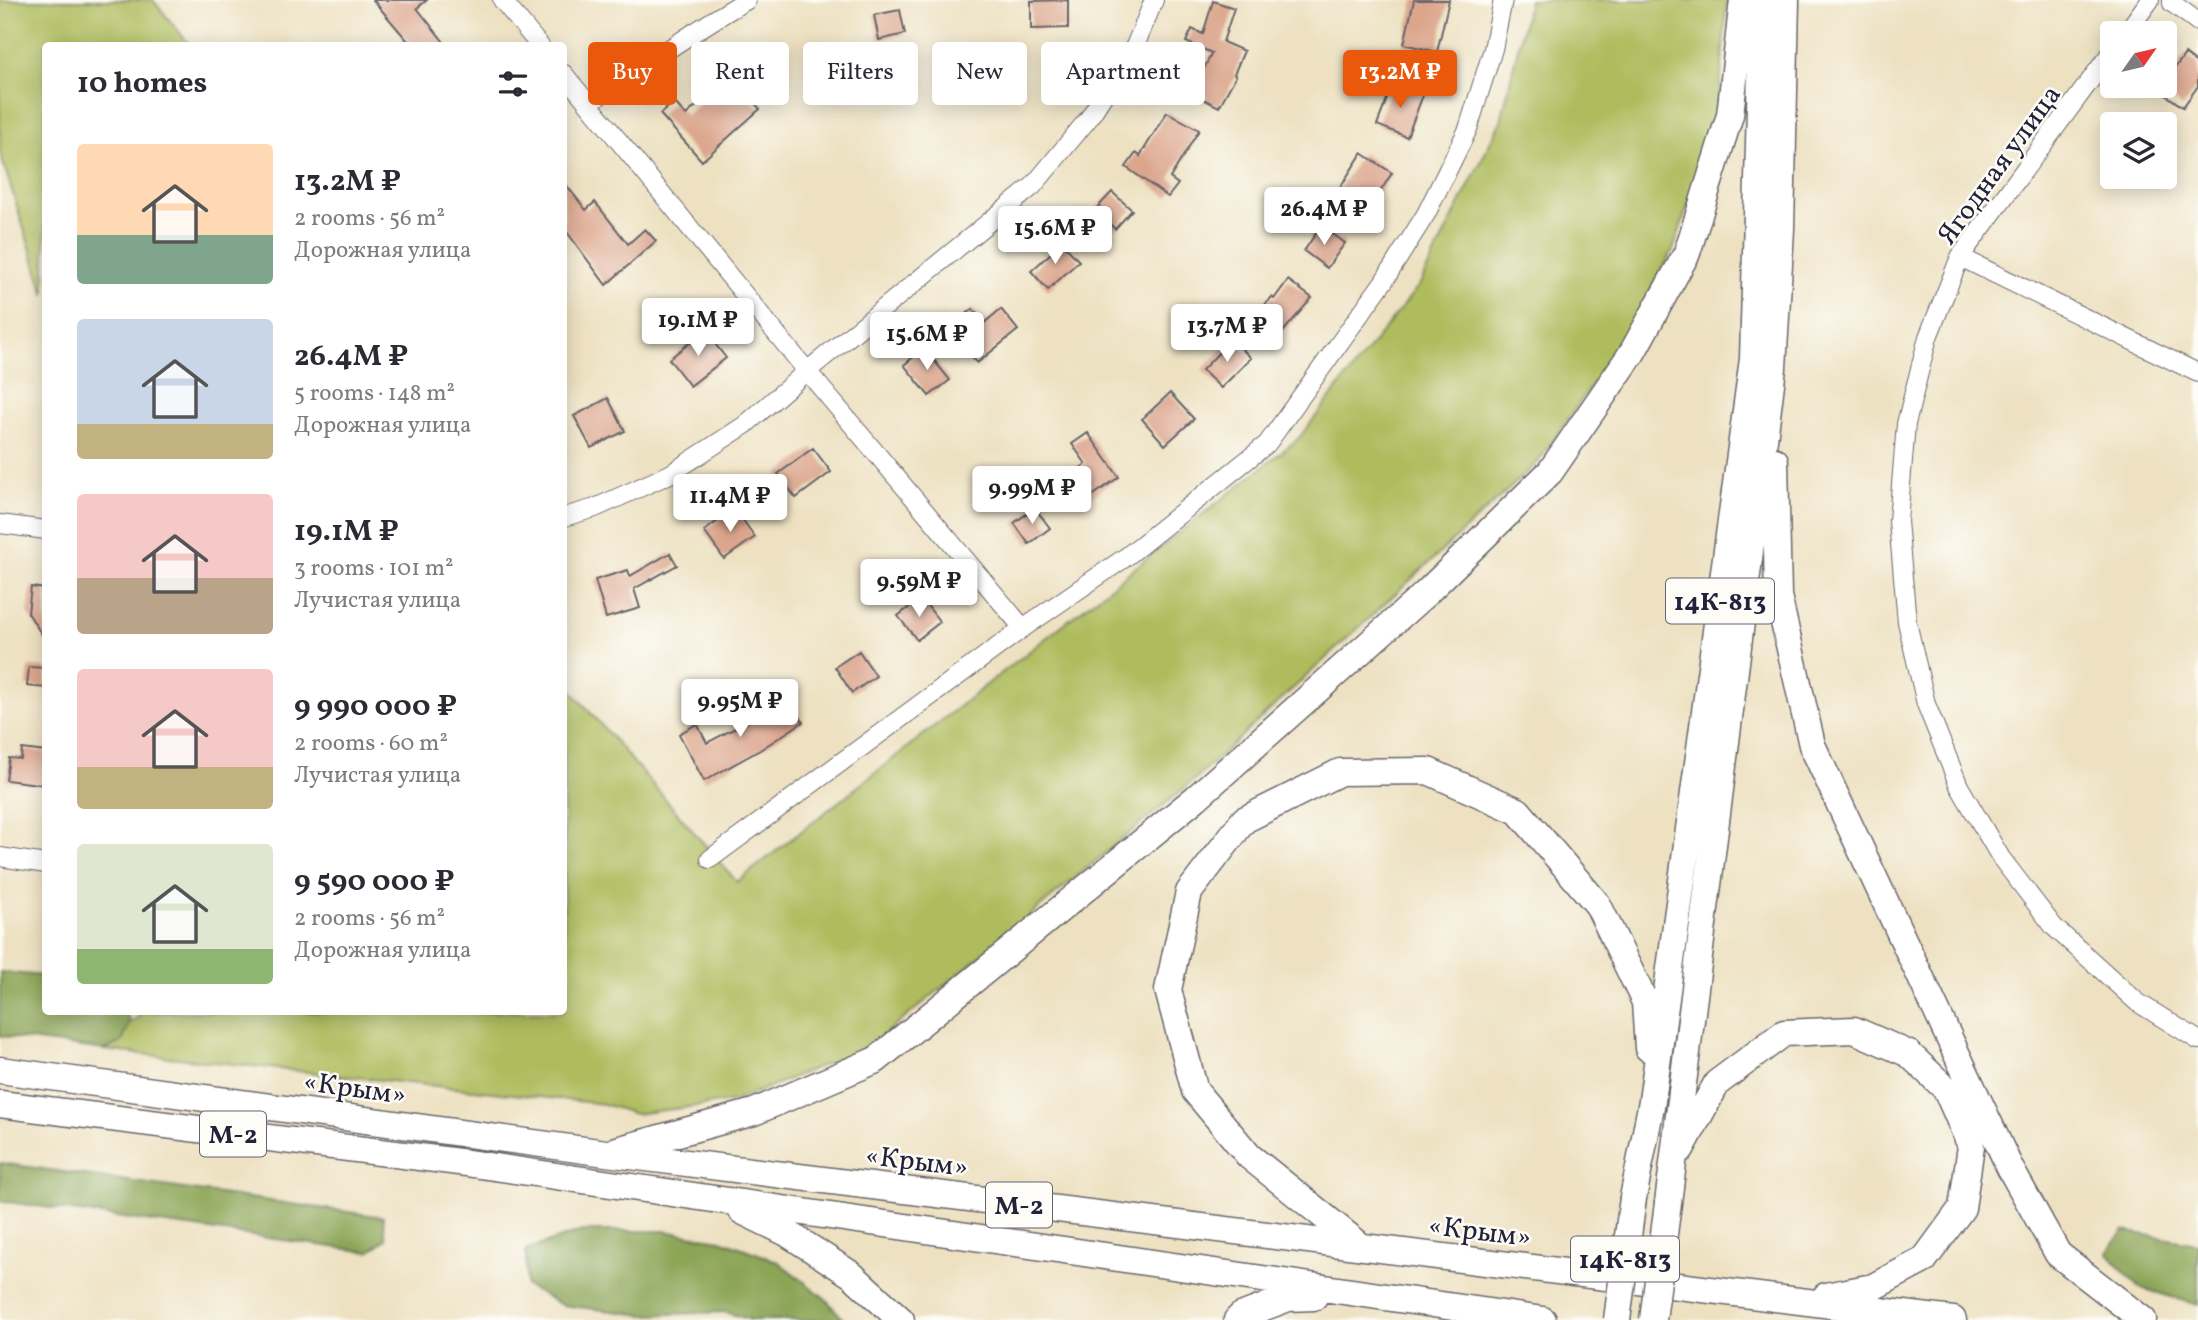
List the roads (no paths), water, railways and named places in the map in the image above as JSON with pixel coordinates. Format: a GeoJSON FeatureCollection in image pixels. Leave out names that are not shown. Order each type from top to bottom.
{"type":"FeatureCollection","features":[{"type":"Feature","properties":{"kind":"main road"},"geometry":{"type":"LineString","coordinates":[[606,1153],[754,1112],[876,1060],[1196,798],[1425,594],[1550,472],[1632,353],[1687,253],[1730,115],[1743,0]]}},
{"type":"Feature","properties":{"kind":"main road","name":"14К-813"},"geometry":{"type":"LineString","coordinates":[[1617,1320],[1633,1198],[1652,1101],[1753,359],[1763,0]]}},
{"type":"Feature","properties":{"kind":"main road","name":"14К-813"},"geometry":{"type":"LineString","coordinates":[[1653,1320],[1773,368],[1781,229],[1786,0]]}},
{"type":"Feature","properties":{"kind":"main road"},"geometry":{"type":"LineString","coordinates":[[1773,368],[1778,596],[1812,745],[2010,1168],[2059,1254],[2143,1320]]}},
{"type":"Feature","properties":{"kind":"main road"},"geometry":{"type":"LineString","coordinates":[[1363,1248],[1249,1156],[1195,1091],[1168,990],[1189,892],[1244,820],[1340,772],[1428,771],[1518,811],[1598,905],[1644,1002],[1652,1101]]}},
{"type":"Feature","properties":{"kind":"main road"},"geometry":{"type":"LineString","coordinates":[[1674,1163],[1717,1083],[1784,1033],[1854,1030],[1909,1054],[1946,1089],[1971,1146],[1962,1208],[1924,1260],[1872,1287],[1801,1301]]}},
{"type":"Feature","properties":{"kind":"main road","name":"«Крым»"},"geometry":{"type":"LineString","coordinates":[[0,1070],[606,1153],[1953,1320]]}},
{"type":"Feature","properties":{"kind":"main road","name":"М-2"},"geometry":{"type":"LineString","coordinates":[[0,1104],[467,1163],[1543,1320]]}},
{"type":"Feature","properties":{"kind":"main road"},"geometry":{"type":"LineString","coordinates":[[718,1200],[787,1233],[852,1275],[901,1320]]}},
{"type":"Feature","properties":{"kind":"main road"},"geometry":{"type":"LineString","coordinates":[[1237,1320],[1288,1298],[1365,1295]]}},
{"type":"Feature","properties":{"kind":"street"},"geometry":{"type":"LineString","coordinates":[[502,0],[537,42]]}},
{"type":"Feature","properties":{"kind":"street"},"geometry":{"type":"LineString","coordinates":[[677,44],[706,23],[747,0]]}},
{"type":"Feature","properties":{"kind":"street"},"geometry":{"type":"LineString","coordinates":[[567,516],[595,508],[670,474],[745,425],[1033,186],[1089,118],[1135,46],[1154,0]]}},
{"type":"Feature","properties":{"kind":"street"},"geometry":{"type":"LineString","coordinates":[[710,859],[1023,628],[1126,557],[1267,444],[1384,281],[1426,214],[1468,130],[1493,49],[1503,0]]}},
{"type":"Feature","properties":{"kind":"street"},"geometry":{"type":"LineString","coordinates":[[2135,21],[2150,0]]}},
{"type":"Feature","properties":{"kind":"street"},"geometry":{"type":"LineString","coordinates":[[2172,0],[2172,3],[2198,22]]}},
{"type":"Feature","properties":{"kind":"street","name":"Ягодная улица"},"geometry":{"type":"LineString","coordinates":[[2100,67],[1960,257],[1928,337],[1906,424],[1898,521],[1907,622],[1926,704],[1959,786],[2001,858],[2054,927],[2137,1002],[2198,1040]]}},
{"type":"Feature","properties":{"kind":"street"},"geometry":{"type":"LineString","coordinates":[[567,78],[588,103]]}},
{"type":"Feature","properties":{"kind":"street"},"geometry":{"type":"LineString","coordinates":[[590,105],[807,371],[1023,628]]}},
{"type":"Feature","properties":{"kind":"street"},"geometry":{"type":"LineString","coordinates":[[1960,257],[2198,373]]}},
{"type":"Feature","properties":{"kind":"street"},"geometry":{"type":"LineString","coordinates":[[0,524],[42,529]]}},
{"type":"Feature","properties":{"kind":"street"},"geometry":{"type":"LineString","coordinates":[[0,857],[42,863]]}}]}
